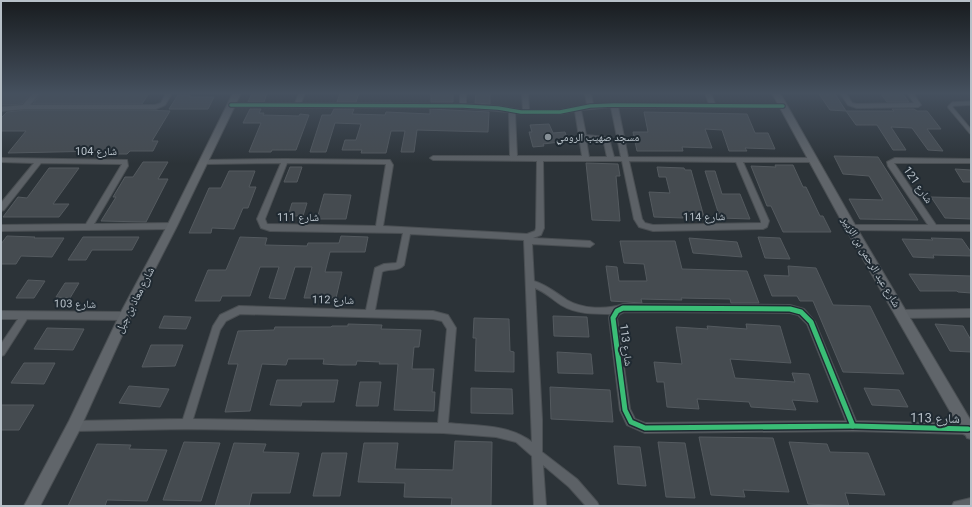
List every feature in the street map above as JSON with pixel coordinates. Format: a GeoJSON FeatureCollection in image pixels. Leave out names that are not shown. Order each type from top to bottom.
{"type":"FeatureCollection","features":[{"type":"Feature","properties":{"kind":"street","name":"شارع معاذ بن جبل"},"geometry":{"type":"LineString","coordinates":[[31,505],[74,426],[125,316],[227,117]]}},
{"type":"Feature","properties":{"kind":"street"},"geometry":{"type":"LineString","coordinates":[[512,117],[514,159]]}},
{"type":"Feature","properties":{"kind":"street"},"geometry":{"type":"LineString","coordinates":[[579,117],[586,158]]}},
{"type":"Feature","properties":{"kind":"street","name":"شارع 114"},"geometry":{"type":"LineString","coordinates":[[617,117],[638,219],[642,225],[654,228],[760,227],[764,225],[765,221],[738,159]]}},
{"type":"Feature","properties":{"kind":"street","name":"شارع عبد الرحمن بن الزبير"},"geometry":{"type":"LineString","coordinates":[[789,117],[851,228],[970,431]]}},
{"type":"Feature","properties":{"kind":"street"},"geometry":{"type":"LineString","coordinates":[[582,137],[604,139],[607,142],[611,158]]}},
{"type":"Feature","properties":{"kind":"street"},"geometry":{"type":"LineString","coordinates":[[433,158],[813,160]]}},
{"type":"Feature","properties":{"kind":"street"},"geometry":{"type":"LineString","coordinates":[[540,158],[540,228],[538,233],[528,239],[540,506]]}},
{"type":"Feature","properties":{"kind":"street","name":"شارع 104"},"geometry":{"type":"LineString","coordinates":[[1,160],[38,162],[123,162],[126,164],[88,228]]}},
{"type":"Feature","properties":{"kind":"street","name":"شارع 121"},"geometry":{"type":"LineString","coordinates":[[934,228],[891,166],[890,162],[895,160],[971,161]]}},
{"type":"Feature","properties":{"kind":"street"},"geometry":{"type":"LineString","coordinates":[[204,162],[285,161],[389,163],[379,229]]}},
{"type":"Feature","properties":{"kind":"street","name":"شارع 111"},"geometry":{"type":"LineString","coordinates":[[285,161],[262,219],[264,226],[270,228],[407,230],[590,244]]}},
{"type":"Feature","properties":{"kind":"street"},"geometry":{"type":"LineString","coordinates":[[1,208],[38,162]]}},
{"type":"Feature","properties":{"kind":"street"},"geometry":{"type":"LineString","coordinates":[[1,228],[172,226]]}},
{"type":"Feature","properties":{"kind":"street"},"geometry":{"type":"LineString","coordinates":[[851,228],[971,228]]}},
{"type":"Feature","properties":{"kind":"street"},"geometry":{"type":"LineString","coordinates":[[370,313],[378,270],[384,267],[398,266],[401,263],[407,230]]}},
{"type":"Feature","properties":{"kind":"street"},"geometry":{"type":"LineString","coordinates":[[530,283],[542,286],[571,306],[583,309],[617,311]]}},
{"type":"Feature","properties":{"kind":"street","name":"شارع 113"},"geometry":{"type":"LineString","coordinates":[[853,426],[811,322],[800,312],[790,309],[623,308],[617,311],[613,318],[625,410],[631,422],[645,428],[853,426],[970,431]]}},
{"type":"Feature","properties":{"kind":"street","name":"شارع 112"},"geometry":{"type":"LineString","coordinates":[[186,424],[216,329],[223,318],[239,310],[433,315],[445,318],[452,328],[443,428]]}},
{"type":"Feature","properties":{"kind":"street"},"geometry":{"type":"LineString","coordinates":[[902,314],[971,313]]}},
{"type":"Feature","properties":{"kind":"street","name":"شارع 103"},"geometry":{"type":"LineString","coordinates":[[1,315],[125,316]]}},
{"type":"Feature","properties":{"kind":"street"},"geometry":{"type":"LineString","coordinates":[[1,352],[25,315]]}},
{"type":"Feature","properties":{"kind":"street"},"geometry":{"type":"LineString","coordinates":[[74,426],[186,424],[443,428],[496,432],[518,438],[573,482],[593,506]]}},
{"type":"Feature","properties":{"kind":"street"},"geometry":{"type":"LineString","coordinates":[[958,506],[971,503]]}},
{"type":"Feature","properties":{"kind":"lane"},"geometry":{"type":"LineString","coordinates":[[958,117],[971,132]]}},
{"type":"Feature","properties":{"kind":"building"},"geometry":{"type":"Polygon","coordinates":[[[2,117],[167,117],[152,141],[158,141],[153,151],[130,151],[127,154],[100,154],[102,151],[8,153],[26,131],[1,131],[1,118],[2,117]]]}},
{"type":"Feature","properties":{"kind":"building"},"geometry":{"type":"Polygon","coordinates":[[[246,117],[308,117],[296,150],[249,152],[261,123],[243,123],[246,117]]]}},
{"type":"Feature","properties":{"kind":"building"},"geometry":{"type":"Polygon","coordinates":[[[321,117],[489,117],[488,132],[417,130],[414,152],[401,152],[405,131],[391,131],[386,153],[361,153],[362,150],[342,150],[345,140],[356,140],[361,124],[335,123],[326,152],[310,152],[321,117]]]}},
{"type":"Feature","properties":{"kind":"building"},"geometry":{"type":"Polygon","coordinates":[[[645,117],[748,117],[755,133],[768,133],[775,149],[745,148],[747,151],[729,151],[722,130],[705,129],[712,148],[682,147],[683,151],[637,151],[633,132],[648,132],[645,117]]]}},
{"type":"Feature","properties":{"kind":"building"},"geometry":{"type":"Polygon","coordinates":[[[850,117],[931,117],[941,129],[927,129],[943,151],[928,150],[912,128],[891,127],[906,150],[893,150],[877,125],[856,125],[850,117]]]}},
{"type":"Feature","properties":{"kind":"building","name":"مسجد صهيب الرومي"},"geometry":{"type":"Polygon","coordinates":[[[549,124],[553,133],[565,132],[568,141],[543,144],[544,146],[533,147],[529,132],[532,132],[530,125],[549,124]]]}},
{"type":"Feature","properties":{"kind":"building"},"geometry":{"type":"Polygon","coordinates":[[[834,156],[878,157],[918,220],[860,219],[849,199],[883,200],[869,176],[843,174],[834,156]]]}},
{"type":"Feature","properties":{"kind":"building"},"geometry":{"type":"Polygon","coordinates":[[[143,162],[168,162],[158,179],[168,179],[146,222],[101,221],[116,197],[113,197],[125,177],[133,177],[143,162]]]}},
{"type":"Feature","properties":{"kind":"building"},"geometry":{"type":"Polygon","coordinates":[[[586,163],[618,164],[620,176],[616,176],[620,221],[592,220],[586,163]]]}},
{"type":"Feature","properties":{"kind":"building"},"geometry":{"type":"Polygon","coordinates":[[[775,165],[793,165],[803,187],[806,187],[820,216],[823,216],[831,232],[783,232],[771,206],[767,206],[751,166],[776,167],[775,165]]]}},
{"type":"Feature","properties":{"kind":"building"},"geometry":{"type":"Polygon","coordinates":[[[290,167],[302,167],[297,182],[284,182],[290,167]]]}},
{"type":"Feature","properties":{"kind":"building"},"geometry":{"type":"Polygon","coordinates":[[[657,167],[684,168],[685,170],[691,170],[704,217],[654,217],[649,192],[670,193],[666,177],[659,177],[657,167]]]}},
{"type":"Feature","properties":{"kind":"building"},"geometry":{"type":"Polygon","coordinates":[[[49,168],[79,168],[53,204],[69,204],[59,217],[3,217],[18,197],[27,198],[49,168]]]}},
{"type":"Feature","properties":{"kind":"building"},"geometry":{"type":"Polygon","coordinates":[[[955,169],[971,170],[971,182],[963,182],[955,169]]]}},
{"type":"Feature","properties":{"kind":"building"},"geometry":{"type":"Polygon","coordinates":[[[229,171],[255,171],[249,187],[256,187],[248,208],[243,208],[234,229],[212,228],[211,233],[189,233],[209,188],[221,188],[229,171]]]}},
{"type":"Feature","properties":{"kind":"building"},"geometry":{"type":"Polygon","coordinates":[[[705,171],[715,171],[722,194],[740,194],[750,219],[720,218],[705,171]]]}},
{"type":"Feature","properties":{"kind":"building"},"geometry":{"type":"Polygon","coordinates":[[[324,194],[351,195],[346,219],[317,219],[324,194]]]}},
{"type":"Feature","properties":{"kind":"building"},"geometry":{"type":"Polygon","coordinates":[[[931,197],[971,198],[971,219],[945,218],[931,197]]]}},
{"type":"Feature","properties":{"kind":"building"},"geometry":{"type":"Polygon","coordinates":[[[292,203],[307,203],[303,216],[288,216],[292,203]]]}},
{"type":"Feature","properties":{"kind":"building"},"geometry":{"type":"Polygon","coordinates":[[[7,236],[64,238],[52,257],[21,256],[16,264],[1,264],[1,244],[7,236]]]}},
{"type":"Feature","properties":{"kind":"building"},"geometry":{"type":"Polygon","coordinates":[[[341,236],[368,237],[365,252],[330,252],[325,272],[342,272],[336,298],[304,298],[312,267],[295,267],[285,299],[269,298],[279,267],[260,267],[250,296],[222,296],[220,301],[195,301],[208,270],[226,270],[240,237],[267,238],[265,245],[307,246],[308,243],[339,243],[341,236]]]}},
{"type":"Feature","properties":{"kind":"building"},"geometry":{"type":"Polygon","coordinates":[[[83,237],[139,237],[132,250],[92,250],[86,260],[68,260],[83,237]]]}},
{"type":"Feature","properties":{"kind":"building"},"geometry":{"type":"Polygon","coordinates":[[[758,237],[780,238],[790,259],[765,258],[758,237]]]}},
{"type":"Feature","properties":{"kind":"building"},"geometry":{"type":"Polygon","coordinates":[[[689,238],[737,242],[742,257],[693,253],[689,238]]]}},
{"type":"Feature","properties":{"kind":"building"},"geometry":{"type":"Polygon","coordinates":[[[931,238],[962,239],[971,252],[971,256],[933,255],[934,258],[913,257],[902,239],[933,240],[931,238]]]}},
{"type":"Feature","properties":{"kind":"building"},"geometry":{"type":"Polygon","coordinates":[[[620,241],[675,241],[682,269],[747,271],[759,303],[731,303],[730,299],[681,298],[682,300],[641,299],[642,303],[611,301],[606,266],[617,267],[619,281],[647,281],[644,264],[624,263],[620,241]]]}},
{"type":"Feature","properties":{"kind":"building"},"geometry":{"type":"Polygon","coordinates":[[[788,266],[816,268],[833,305],[870,306],[904,374],[843,372],[813,301],[800,301],[797,296],[772,296],[764,275],[789,276],[788,266]]]}},
{"type":"Feature","properties":{"kind":"building"},"geometry":{"type":"Polygon","coordinates":[[[909,274],[971,276],[971,293],[957,291],[920,291],[909,274]]]}},
{"type":"Feature","properties":{"kind":"building"},"geometry":{"type":"Polygon","coordinates":[[[28,280],[45,281],[34,298],[16,298],[28,280]]]}},
{"type":"Feature","properties":{"kind":"building"},"geometry":{"type":"Polygon","coordinates":[[[65,283],[79,283],[70,298],[56,297],[65,283]]]}},
{"type":"Feature","properties":{"kind":"building"},"geometry":{"type":"Polygon","coordinates":[[[164,316],[191,317],[186,329],[159,328],[164,316]]]}},
{"type":"Feature","properties":{"kind":"building"},"geometry":{"type":"Polygon","coordinates":[[[553,316],[587,317],[589,337],[554,336],[553,316]]]}},
{"type":"Feature","properties":{"kind":"building"},"geometry":{"type":"Polygon","coordinates":[[[474,318],[509,319],[510,351],[514,352],[514,372],[475,371],[476,338],[473,338],[474,318]]]}},
{"type":"Feature","properties":{"kind":"building"},"geometry":{"type":"Polygon","coordinates":[[[348,324],[382,325],[381,329],[421,330],[419,347],[414,347],[412,369],[434,369],[432,392],[435,392],[434,411],[394,410],[398,364],[379,364],[380,362],[357,361],[356,365],[340,365],[323,364],[324,359],[288,359],[286,365],[262,364],[250,411],[225,412],[238,364],[228,364],[238,331],[274,330],[275,327],[348,326],[348,324]]]}},
{"type":"Feature","properties":{"kind":"building"},"geometry":{"type":"Polygon","coordinates":[[[746,324],[780,326],[791,363],[730,359],[735,378],[795,382],[792,373],[809,374],[818,402],[792,400],[796,410],[751,407],[749,402],[697,399],[699,409],[667,407],[664,382],[657,382],[654,362],[682,364],[676,327],[708,329],[707,326],[747,329],[746,324]]]}},
{"type":"Feature","properties":{"kind":"building"},"geometry":{"type":"Polygon","coordinates":[[[935,324],[963,326],[971,340],[971,352],[950,351],[935,324]]]}},
{"type":"Feature","properties":{"kind":"building"},"geometry":{"type":"Polygon","coordinates":[[[47,328],[84,329],[73,350],[34,349],[47,328]]]}},
{"type":"Feature","properties":{"kind":"building"},"geometry":{"type":"Polygon","coordinates":[[[151,345],[183,345],[175,366],[142,367],[151,345]]]}},
{"type":"Feature","properties":{"kind":"building"},"geometry":{"type":"Polygon","coordinates":[[[557,352],[591,354],[593,374],[558,373],[557,352]]]}},
{"type":"Feature","properties":{"kind":"building"},"geometry":{"type":"Polygon","coordinates":[[[24,363],[55,363],[44,384],[11,383],[24,363]]]}},
{"type":"Feature","properties":{"kind":"building"},"geometry":{"type":"Polygon","coordinates":[[[277,380],[338,380],[334,402],[302,402],[301,406],[270,405],[277,380]]]}},
{"type":"Feature","properties":{"kind":"building"},"geometry":{"type":"Polygon","coordinates":[[[360,382],[381,382],[378,406],[356,406],[360,382]]]}},
{"type":"Feature","properties":{"kind":"building"},"geometry":{"type":"Polygon","coordinates":[[[129,386],[169,389],[160,407],[119,403],[129,386]]]}},
{"type":"Feature","properties":{"kind":"building"},"geometry":{"type":"Polygon","coordinates":[[[550,387],[610,390],[613,422],[551,419],[550,387]]]}},
{"type":"Feature","properties":{"kind":"building"},"geometry":{"type":"Polygon","coordinates":[[[471,388],[512,389],[513,414],[471,413],[471,388]]]}},
{"type":"Feature","properties":{"kind":"building"},"geometry":{"type":"Polygon","coordinates":[[[864,388],[899,390],[908,407],[872,405],[864,388]]]}},
{"type":"Feature","properties":{"kind":"building"},"geometry":{"type":"Polygon","coordinates":[[[1,405],[34,405],[19,430],[1,430],[1,405]]]}},
{"type":"Feature","properties":{"kind":"building"},"geometry":{"type":"Polygon","coordinates":[[[699,437],[773,438],[789,492],[743,490],[745,497],[711,495],[699,437]]]}},
{"type":"Feature","properties":{"kind":"building"},"geometry":{"type":"Polygon","coordinates":[[[455,441],[492,442],[491,506],[451,506],[452,498],[404,497],[405,483],[358,482],[364,443],[398,443],[395,469],[453,470],[455,441]]]}},
{"type":"Feature","properties":{"kind":"building"},"geometry":{"type":"Polygon","coordinates":[[[184,442],[220,443],[201,501],[163,500],[184,442]]]}},
{"type":"Feature","properties":{"kind":"building"},"geometry":{"type":"Polygon","coordinates":[[[658,442],[685,443],[695,498],[666,497],[658,442]]]}},
{"type":"Feature","properties":{"kind":"building"},"geometry":{"type":"Polygon","coordinates":[[[789,442],[827,444],[830,452],[868,453],[885,495],[845,493],[849,506],[808,504],[789,442]]]}},
{"type":"Feature","properties":{"kind":"building"},"geometry":{"type":"Polygon","coordinates":[[[234,443],[266,444],[263,452],[299,453],[290,493],[252,493],[249,506],[215,506],[234,443]]]}},
{"type":"Feature","properties":{"kind":"building"},"geometry":{"type":"Polygon","coordinates":[[[97,444],[131,445],[129,449],[167,450],[147,501],[107,500],[105,506],[68,506],[97,444]]]}},
{"type":"Feature","properties":{"kind":"building"},"geometry":{"type":"Polygon","coordinates":[[[614,446],[640,447],[646,486],[618,484],[614,446]]]}},
{"type":"Feature","properties":{"kind":"building"},"geometry":{"type":"Polygon","coordinates":[[[322,453],[347,453],[340,496],[313,496],[322,453]]]}},
{"type":"Feature","properties":{"kind":"cycle path"},"geometry":{"type":"LineString","coordinates":[[853,426],[811,322],[801,312],[790,309],[623,308],[617,311],[613,318],[625,410],[631,422],[645,428],[853,426],[968,429]]}},
{"type":"Feature","properties":{"kind":"place","name":"مسجد صهيب الرومي"},"geometry":{"type":"Point","coordinates":[548,137]}}]}
